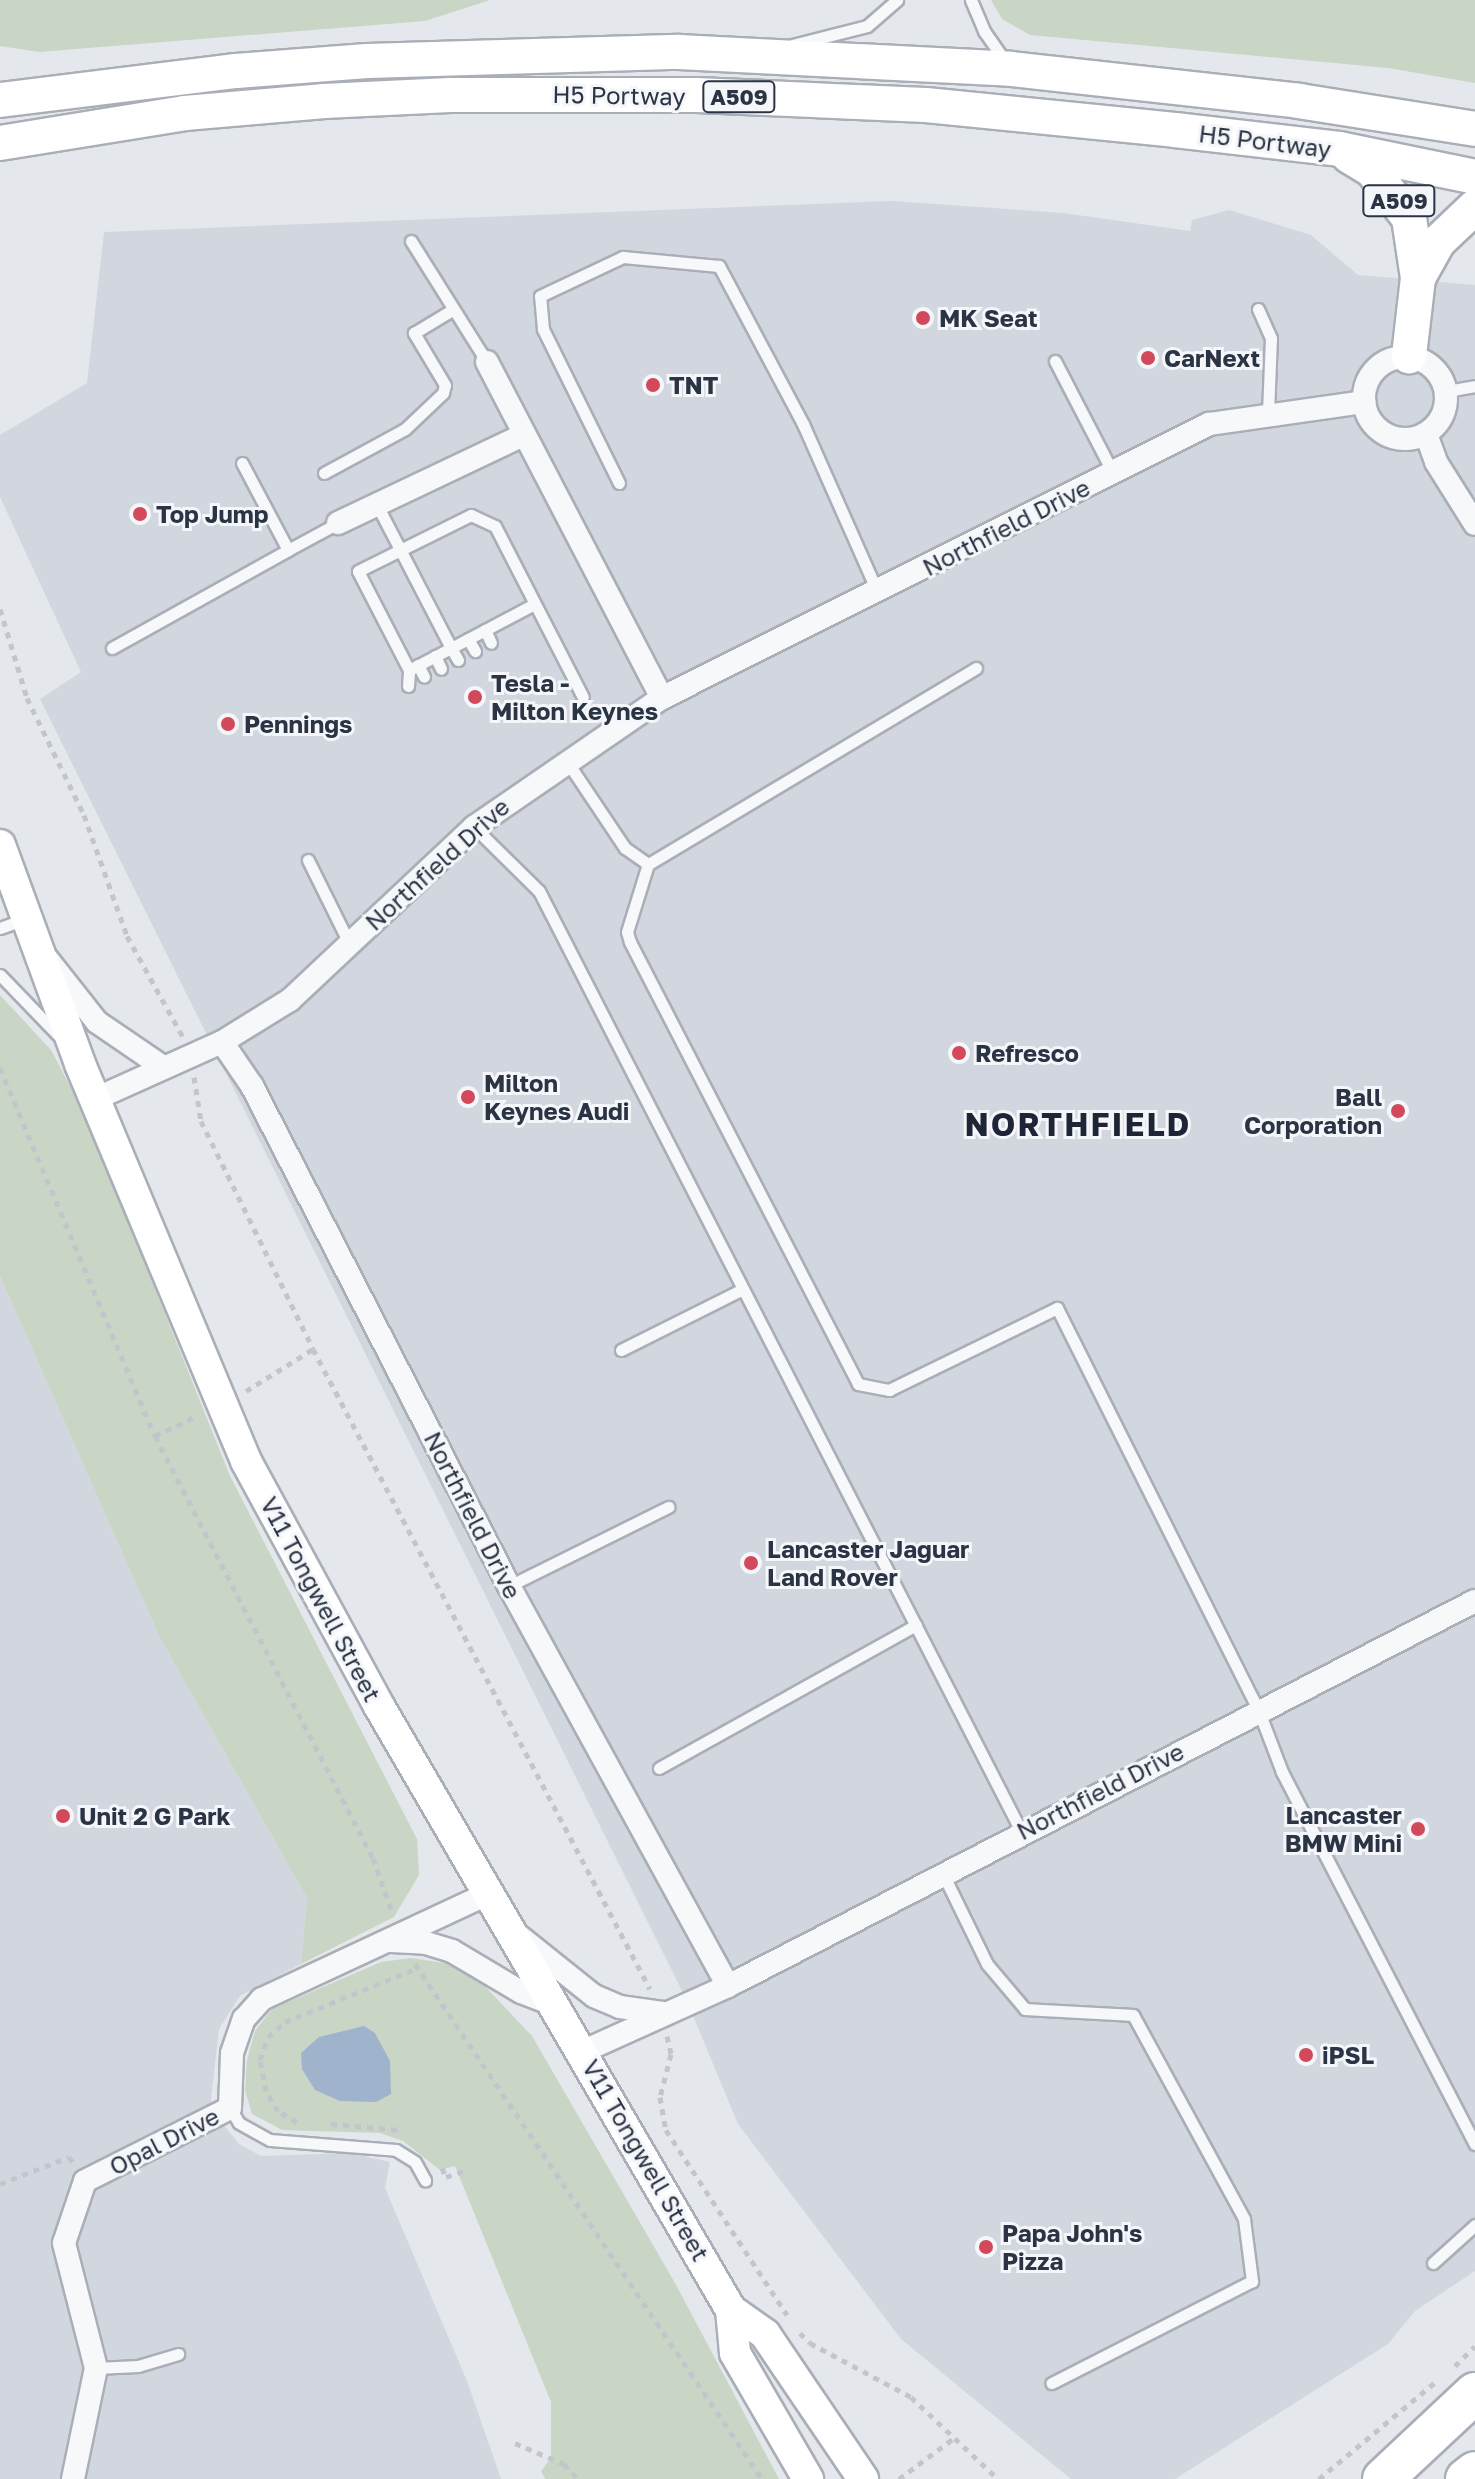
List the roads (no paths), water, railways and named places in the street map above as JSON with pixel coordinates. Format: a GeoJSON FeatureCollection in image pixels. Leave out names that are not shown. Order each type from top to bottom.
{"type":"FeatureCollection","features":[{"type":"Feature","properties":{"kind":"highway"},"geometry":{"type":"LineString","coordinates":[[1383,2479],[1475,2393]]}},
{"type":"Feature","properties":{"kind":"highway"},"geometry":{"type":"LineString","coordinates":[[1466,2479],[1475,2472]]}},
{"type":"Feature","properties":{"kind":"main road","name":"H5 Portway"},"geometry":{"type":"LineString","coordinates":[[0,100],[236,71],[383,60],[524,53],[756,54],[1011,69],[1299,101],[1475,129]]}},
{"type":"Feature","properties":{"kind":"main road","name":"H5 Portway"},"geometry":{"type":"LineString","coordinates":[[0,143],[185,113],[450,95],[558,94],[926,105],[1339,149],[1475,177]]}},
{"type":"Feature","properties":{"kind":"main road","name":"A509"},"geometry":{"type":"LineString","coordinates":[[1339,149],[1372,170],[1399,200],[1409,218],[1418,278]]}},
{"type":"Feature","properties":{"kind":"main road","name":"A509"},"geometry":{"type":"LineString","coordinates":[[1418,278],[1438,242],[1475,207]]}},
{"type":"Feature","properties":{"kind":"main road"},"geometry":{"type":"LineString","coordinates":[[1409,356],[1418,278]]}},
{"type":"Feature","properties":{"kind":"street"},"geometry":{"type":"LineString","coordinates":[[1409,356],[1434,367],[1447,391],[1443,416],[1426,434],[1400,439],[1386,435],[1368,416],[1364,402],[1376,369],[1409,356]]}},
{"type":"Feature","properties":{"kind":"street"},"geometry":{"type":"LineString","coordinates":[[487,362],[662,698]]}},
{"type":"Feature","properties":{"kind":"street","name":"Northfield Drive"},"geometry":{"type":"LineString","coordinates":[[95,1099],[222,1042],[290,1000],[474,827],[566,760],[662,698],[1209,424],[1268,413],[1364,402]]}},
{"type":"Feature","properties":{"kind":"street"},"geometry":{"type":"LineString","coordinates":[[1426,434],[1436,462],[1475,524]]}},
{"type":"Feature","properties":{"kind":"street"},"geometry":{"type":"LineString","coordinates":[[338,523],[523,435]]}},
{"type":"Feature","properties":{"kind":"street","name":"V11 Tongwell Street"},"geometry":{"type":"LineString","coordinates":[[0,845],[19,929],[95,1099],[246,1461],[379,1706],[558,2006],[731,2310],[735,2353],[808,2479]]}},
{"type":"Feature","properties":{"kind":"street"},"geometry":{"type":"LineString","coordinates":[[19,929],[97,1022],[163,1067]]}},
{"type":"Feature","properties":{"kind":"street","name":"Northfield Drive"},"geometry":{"type":"LineString","coordinates":[[222,1042],[252,1086],[509,1586],[728,1986]]}},
{"type":"Feature","properties":{"kind":"street","name":"Northfield Drive"},"geometry":{"type":"LineString","coordinates":[[584,2051],[728,1986],[1021,1831],[1475,1601]]}},
{"type":"Feature","properties":{"kind":"street","name":"Opal Drive"},"geometry":{"type":"LineString","coordinates":[[73,2479],[96,2368],[64,2243],[85,2181],[230,2108],[227,2072],[249,2010],[279,1990],[396,1939],[491,1892]]}},
{"type":"Feature","properties":{"kind":"street"},"geometry":{"type":"LineString","coordinates":[[512,1931],[594,1996],[620,2007],[663,2013]]}},
{"type":"Feature","properties":{"kind":"street"},"geometry":{"type":"LineString","coordinates":[[396,1939],[452,1951],[521,1992],[558,2006]]}},
{"type":"Feature","properties":{"kind":"street","name":"V11 Tongwell Street"},"geometry":{"type":"LineString","coordinates":[[731,2310],[765,2334],[842,2453],[863,2479]]}},
{"type":"Feature","properties":{"kind":"lane"},"geometry":{"type":"LineString","coordinates":[[756,54],[846,34],[886,13],[897,0]]}},
{"type":"Feature","properties":{"kind":"lane"},"geometry":{"type":"LineString","coordinates":[[971,0],[984,31],[1011,69]]}},
{"type":"Feature","properties":{"kind":"lane"},"geometry":{"type":"LineString","coordinates":[[411,241],[487,362]]}},
{"type":"Feature","properties":{"kind":"lane"},"geometry":{"type":"LineString","coordinates":[[619,483],[543,329],[540,296],[623,257],[719,266],[803,424],[877,592]]}},
{"type":"Feature","properties":{"kind":"lane"},"geometry":{"type":"LineString","coordinates":[[1258,309],[1271,338],[1268,413]]}},
{"type":"Feature","properties":{"kind":"lane"},"geometry":{"type":"LineString","coordinates":[[324,473],[405,429],[443,393],[445,385],[414,333],[452,310]]}},
{"type":"Feature","properties":{"kind":"lane"},"geometry":{"type":"LineString","coordinates":[[1055,361],[1113,473]]}},
{"type":"Feature","properties":{"kind":"lane"},"geometry":{"type":"LineString","coordinates":[[1447,391],[1475,386]]}},
{"type":"Feature","properties":{"kind":"lane"},"geometry":{"type":"LineString","coordinates":[[242,463],[288,550]]}},
{"type":"Feature","properties":{"kind":"lane"},"geometry":{"type":"LineString","coordinates":[[377,505],[458,660]]}},
{"type":"Feature","properties":{"kind":"lane"},"geometry":{"type":"LineString","coordinates":[[424,677],[413,668],[358,571],[471,515],[495,526],[583,697]]}},
{"type":"Feature","properties":{"kind":"lane"},"geometry":{"type":"LineString","coordinates":[[112,648],[338,523]]}},
{"type":"Feature","properties":{"kind":"lane"},"geometry":{"type":"LineString","coordinates":[[408,686],[413,668],[534,604]]}},
{"type":"Feature","properties":{"kind":"lane"},"geometry":{"type":"LineString","coordinates":[[485,630],[491,643]]}},
{"type":"Feature","properties":{"kind":"lane"},"geometry":{"type":"LineString","coordinates":[[468,639],[475,651]]}},
{"type":"Feature","properties":{"kind":"lane"},"geometry":{"type":"LineString","coordinates":[[435,656],[441,669]]}},
{"type":"Feature","properties":{"kind":"lane"},"geometry":{"type":"LineString","coordinates":[[976,668],[648,864],[627,932],[630,942],[849,1373],[858,1384],[889,1390],[1057,1308],[1258,1709],[1289,1786],[1475,2144]]}},
{"type":"Feature","properties":{"kind":"lane"},"geometry":{"type":"LineString","coordinates":[[566,760],[625,848],[648,864]]}},
{"type":"Feature","properties":{"kind":"lane"},"geometry":{"type":"LineString","coordinates":[[474,827],[539,891],[1021,1831]]}},
{"type":"Feature","properties":{"kind":"lane"},"geometry":{"type":"LineString","coordinates":[[308,860],[349,943]]}},
{"type":"Feature","properties":{"kind":"lane"},"geometry":{"type":"LineString","coordinates":[[0,975],[42,1014],[80,1064]]}},
{"type":"Feature","properties":{"kind":"lane"},"geometry":{"type":"LineString","coordinates":[[621,1350],[743,1289]]}},
{"type":"Feature","properties":{"kind":"lane"},"geometry":{"type":"LineString","coordinates":[[509,1586],[668,1507]]}},
{"type":"Feature","properties":{"kind":"lane"},"geometry":{"type":"LineString","coordinates":[[659,1768],[916,1625]]}},
{"type":"Feature","properties":{"kind":"lane"},"geometry":{"type":"LineString","coordinates":[[942,1874],[987,1964],[1025,2009],[1133,2015],[1244,2219],[1252,2281],[1052,2383]]}},
{"type":"Feature","properties":{"kind":"lane"},"geometry":{"type":"LineString","coordinates":[[230,2108],[246,2129],[270,2140],[396,2150],[415,2162],[425,2180]]}},
{"type":"Feature","properties":{"kind":"lane"},"geometry":{"type":"LineString","coordinates":[[1433,2263],[1475,2225]]}},
{"type":"Feature","properties":{"kind":"lane"},"geometry":{"type":"LineString","coordinates":[[96,2368],[138,2366],[178,2354]]}},
{"type":"Feature","properties":{"kind":"water"},"geometry":{"type":"Polygon","coordinates":[[[364,2026],[375,2033],[390,2061],[391,2094],[376,2102],[340,2101],[315,2090],[302,2069],[301,2053],[319,2037],[364,2026]]]}},
{"type":"Feature","properties":{"kind":"place","name":"MK Seat"},"geometry":{"type":"Point","coordinates":[923,318]}},
{"type":"Feature","properties":{"kind":"place","name":"CarNext"},"geometry":{"type":"Point","coordinates":[1148,358]}},
{"type":"Feature","properties":{"kind":"place","name":"TNT"},"geometry":{"type":"Point","coordinates":[653,385]}},
{"type":"Feature","properties":{"kind":"place","name":"Top Jump"},"geometry":{"type":"Point","coordinates":[140,514]}},
{"type":"Feature","properties":{"kind":"place","name":"Tesla - Milton Keynes"},"geometry":{"type":"Point","coordinates":[475,697]}},
{"type":"Feature","properties":{"kind":"place","name":"Pennings"},"geometry":{"type":"Point","coordinates":[228,724]}},
{"type":"Feature","properties":{"kind":"place","name":"Refresco"},"geometry":{"type":"Point","coordinates":[959,1053]}},
{"type":"Feature","properties":{"kind":"place","name":"Milton Keynes Audi"},"geometry":{"type":"Point","coordinates":[468,1097]}},
{"type":"Feature","properties":{"kind":"place","name":"Ball Corporation"},"geometry":{"type":"Point","coordinates":[1398,1111]}},
{"type":"Feature","properties":{"kind":"place","name":"Lancaster Jaguar Land Rover"},"geometry":{"type":"Point","coordinates":[751,1563]}},
{"type":"Feature","properties":{"kind":"place","name":"Unit 2 G Park"},"geometry":{"type":"Point","coordinates":[63,1816]}},
{"type":"Feature","properties":{"kind":"place","name":"Lancaster BMW Mini"},"geometry":{"type":"Point","coordinates":[1418,1829]}},
{"type":"Feature","properties":{"kind":"place","name":"iPSL"},"geometry":{"type":"Point","coordinates":[1306,2055]}},
{"type":"Feature","properties":{"kind":"place","name":"Papa John's Pizza"},"geometry":{"type":"Point","coordinates":[986,2247]}},
{"type":"Feature","properties":{"kind":"district","name":"NORTHFIELD"},"geometry":{"type":"Point","coordinates":[1078,1124]}}]}
